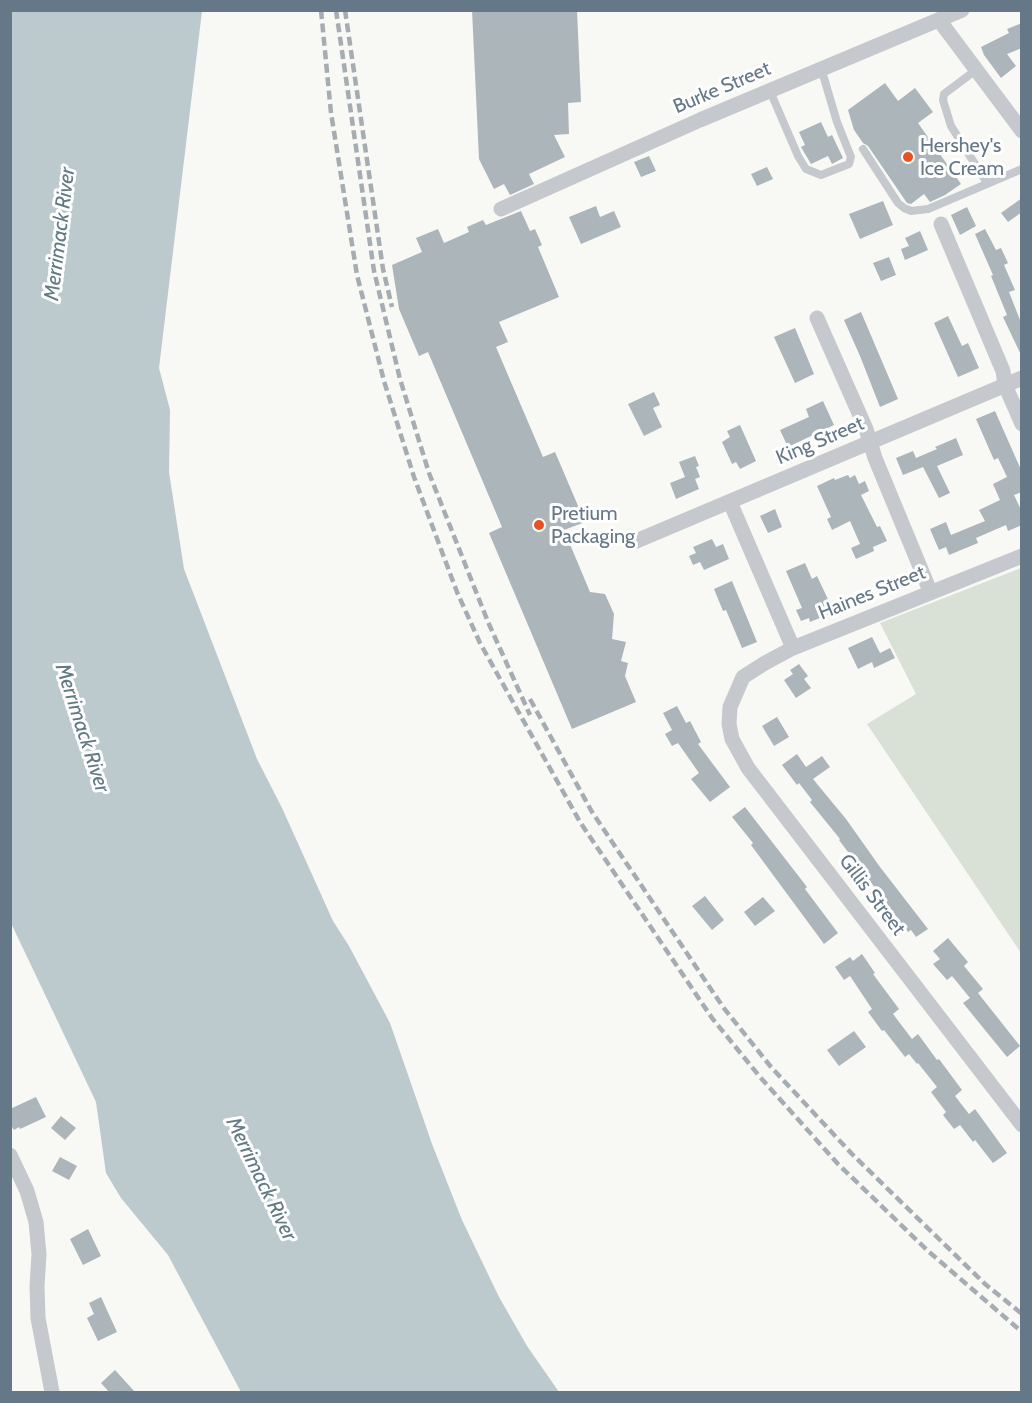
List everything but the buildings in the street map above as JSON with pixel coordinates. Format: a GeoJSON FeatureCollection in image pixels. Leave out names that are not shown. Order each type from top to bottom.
{"type":"FeatureCollection","features":[{"type":"Feature","properties":{"kind":"street","name":"Burke Street"},"geometry":{"type":"LineString","coordinates":[[501,209],[821,68],[962,10]]}},
{"type":"Feature","properties":{"kind":"street"},"geometry":{"type":"LineString","coordinates":[[939,20],[1022,130]]}},
{"type":"Feature","properties":{"kind":"street"},"geometry":{"type":"LineString","coordinates":[[940,224],[1003,371],[1005,385],[1022,424]]}},
{"type":"Feature","properties":{"kind":"street"},"geometry":{"type":"LineString","coordinates":[[817,318],[866,429],[930,591]]}},
{"type":"Feature","properties":{"kind":"street","name":"King Street"},"geometry":{"type":"LineString","coordinates":[[634,542],[1022,378]]}},
{"type":"Feature","properties":{"kind":"street"},"geometry":{"type":"LineString","coordinates":[[730,502],[793,648]]}},
{"type":"Feature","properties":{"kind":"street","name":"Haines Street"},"geometry":{"type":"LineString","coordinates":[[743,677],[793,648],[930,591],[1022,556]]}},
{"type":"Feature","properties":{"kind":"street","name":"Gillis Street"},"geometry":{"type":"LineString","coordinates":[[743,677],[735,692],[729,715],[732,739],[739,754],[1022,1125]]}},
{"type":"Feature","properties":{"kind":"street"},"geometry":{"type":"LineString","coordinates":[[10,1155],[27,1191],[36,1222],[39,1254],[38,1318],[52,1392]]}},
{"type":"Feature","properties":{"kind":"lane"},"geometry":{"type":"LineString","coordinates":[[770,91],[806,170],[821,175],[849,164],[851,157],[837,122],[821,68]]}},
{"type":"Feature","properties":{"kind":"lane"},"geometry":{"type":"LineString","coordinates":[[976,70],[944,94],[943,100],[951,126],[987,183]]}},
{"type":"Feature","properties":{"kind":"lane"},"geometry":{"type":"LineString","coordinates":[[863,149],[898,202],[911,211],[928,209],[1022,169]]}},
{"type":"Feature","properties":{"kind":"shaded area"},"geometry":{"type":"Polygon","coordinates":[[[1021,568],[1021,953],[867,724],[916,694],[880,623],[1021,568]]]}},
{"type":"Feature","properties":{"kind":"water","name":"Merrimack River"},"geometry":{"type":"Polygon","coordinates":[[[11,10],[202,11],[159,368],[170,410],[169,472],[184,569],[257,759],[282,808],[333,921],[390,1023],[432,1144],[462,1220],[499,1297],[527,1346],[559,1392],[241,1392],[168,1255],[121,1198],[106,1173],[96,1102],[11,923],[11,10]]]}},
{"type":"Feature","properties":{"kind":"railway"},"geometry":{"type":"LineString","coordinates":[[321,10],[331,113],[357,275],[384,381],[414,477],[457,592],[480,643],[580,822],[712,1018],[760,1077],[838,1164],[928,1251],[1022,1332]]}},
{"type":"Feature","properties":{"kind":"railway"},"geometry":{"type":"LineString","coordinates":[[336,10],[374,271],[400,379],[429,473],[488,622],[530,715]]}},
{"type":"Feature","properties":{"kind":"railway"},"geometry":{"type":"LineString","coordinates":[[345,10],[383,269],[392,307]]}},
{"type":"Feature","properties":{"kind":"railway"},"geometry":{"type":"LineString","coordinates":[[530,699],[592,812],[723,1007],[771,1067],[852,1154],[985,1284],[1022,1314]]}},
{"type":"Feature","properties":{"kind":"place","name":"Hershey's Ice Cream"},"geometry":{"type":"Point","coordinates":[908,157]}},
{"type":"Feature","properties":{"kind":"place","name":"Pretium Packaging"},"geometry":{"type":"Point","coordinates":[539,525]}}]}
